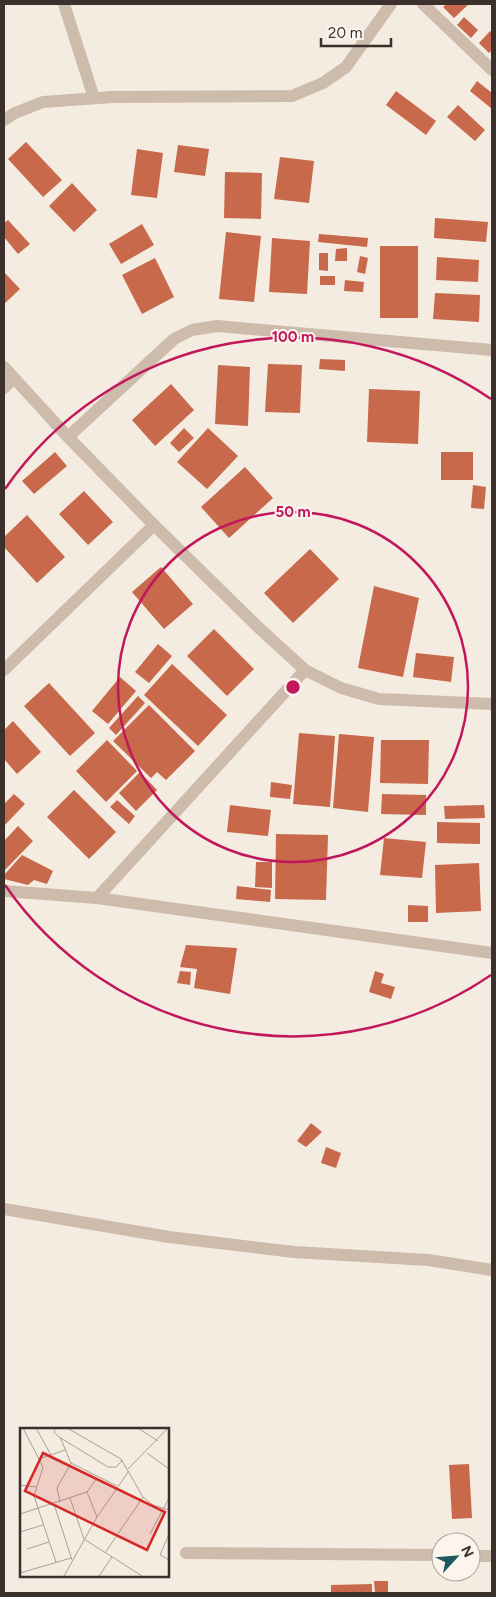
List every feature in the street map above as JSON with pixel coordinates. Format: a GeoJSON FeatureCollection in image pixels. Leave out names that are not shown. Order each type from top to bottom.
{"type":"FeatureCollection","features":[{"type":"Feature","properties":{"kind":"street"},"geometry":{"type":"LineString","coordinates":[[64,4],[94,98]]}},
{"type":"Feature","properties":{"kind":"street"},"geometry":{"type":"LineString","coordinates":[[4,120],[15,113],[43,102],[94,98],[292,96],[323,83],[346,67],[391,4]]}},
{"type":"Feature","properties":{"kind":"street"},"geometry":{"type":"LineString","coordinates":[[423,4],[492,70]]}},
{"type":"Feature","properties":{"kind":"street"},"geometry":{"type":"LineString","coordinates":[[68,437],[174,339],[192,330],[217,326],[492,350]]}},
{"type":"Feature","properties":{"kind":"street"},"geometry":{"type":"LineString","coordinates":[[4,367],[68,437],[154,525],[258,627],[305,670],[341,688],[379,699],[492,704]]}},
{"type":"Feature","properties":{"kind":"street"},"geometry":{"type":"LineString","coordinates":[[4,388],[14,378]]}},
{"type":"Feature","properties":{"kind":"street"},"geometry":{"type":"LineString","coordinates":[[4,670],[154,525]]}},
{"type":"Feature","properties":{"kind":"street"},"geometry":{"type":"LineString","coordinates":[[98,898],[305,670]]}},
{"type":"Feature","properties":{"kind":"street"},"geometry":{"type":"LineString","coordinates":[[4,891],[98,898],[492,953]]}},
{"type":"Feature","properties":{"kind":"street"},"geometry":{"type":"LineString","coordinates":[[4,1209],[179,1239],[294,1252],[428,1260],[492,1270]]}},
{"type":"Feature","properties":{"kind":"street"},"geometry":{"type":"LineString","coordinates":[[186,1553],[431,1556]]}},
{"type":"Feature","properties":{"kind":"building"},"geometry":{"type":"Polygon","coordinates":[[[447,4],[469,4],[454,18],[443,7],[447,4]]]}},
{"type":"Feature","properties":{"kind":"building"},"geometry":{"type":"Polygon","coordinates":[[[464,17],[478,30],[471,38],[457,25],[464,17]]]}},
{"type":"Feature","properties":{"kind":"building"},"geometry":{"type":"Polygon","coordinates":[[[490,31],[492,33],[492,50],[489,53],[479,43],[490,31]]]}},
{"type":"Feature","properties":{"kind":"building"},"geometry":{"type":"Polygon","coordinates":[[[477,81],[492,93],[492,109],[470,91],[477,81]]]}},
{"type":"Feature","properties":{"kind":"building"},"geometry":{"type":"Polygon","coordinates":[[[396,91],[436,121],[426,135],[386,105],[396,91]]]}},
{"type":"Feature","properties":{"kind":"building"},"geometry":{"type":"Polygon","coordinates":[[[458,105],[485,130],[475,141],[447,117],[458,105]]]}},
{"type":"Feature","properties":{"kind":"building"},"geometry":{"type":"Polygon","coordinates":[[[26,142],[62,180],[43,197],[8,159],[26,142]]]}},
{"type":"Feature","properties":{"kind":"building"},"geometry":{"type":"Polygon","coordinates":[[[178,145],[209,149],[205,176],[174,172],[178,145]]]}},
{"type":"Feature","properties":{"kind":"building"},"geometry":{"type":"Polygon","coordinates":[[[137,149],[163,153],[157,198],[131,195],[137,149]]]}},
{"type":"Feature","properties":{"kind":"building"},"geometry":{"type":"Polygon","coordinates":[[[280,157],[314,161],[309,203],[274,199],[280,157]]]}},
{"type":"Feature","properties":{"kind":"building"},"geometry":{"type":"Polygon","coordinates":[[[225,172],[262,173],[261,219],[224,218],[225,172]]]}},
{"type":"Feature","properties":{"kind":"building"},"geometry":{"type":"Polygon","coordinates":[[[72,183],[97,210],[74,232],[49,206],[72,183]]]}},
{"type":"Feature","properties":{"kind":"building"},"geometry":{"type":"Polygon","coordinates":[[[435,218],[488,222],[486,242],[434,238],[435,218]]]}},
{"type":"Feature","properties":{"kind":"building"},"geometry":{"type":"Polygon","coordinates":[[[8,220],[30,244],[18,254],[4,237],[4,223],[8,220]]]}},
{"type":"Feature","properties":{"kind":"building"},"geometry":{"type":"Polygon","coordinates":[[[142,224],[154,245],[121,264],[109,244],[142,224]]]}},
{"type":"Feature","properties":{"kind":"building"},"geometry":{"type":"Polygon","coordinates":[[[226,232],[261,236],[254,302],[219,299],[226,232]]]}},
{"type":"Feature","properties":{"kind":"building"},"geometry":{"type":"Polygon","coordinates":[[[319,234],[368,238],[367,247],[318,242],[319,234]]]}},
{"type":"Feature","properties":{"kind":"building"},"geometry":{"type":"Polygon","coordinates":[[[272,238],[310,241],[307,294],[269,292],[272,238]]]}},
{"type":"Feature","properties":{"kind":"building"},"geometry":{"type":"Polygon","coordinates":[[[380,246],[418,246],[418,318],[380,318],[380,246]]]}},
{"type":"Feature","properties":{"kind":"building"},"geometry":{"type":"Polygon","coordinates":[[[347,248],[347,261],[335,261],[336,249],[347,248]]]}},
{"type":"Feature","properties":{"kind":"building"},"geometry":{"type":"Polygon","coordinates":[[[319,253],[328,253],[328,271],[319,270],[319,253]]]}},
{"type":"Feature","properties":{"kind":"building"},"geometry":{"type":"Polygon","coordinates":[[[360,256],[368,258],[365,274],[357,272],[360,256]]]}},
{"type":"Feature","properties":{"kind":"building"},"geometry":{"type":"Polygon","coordinates":[[[437,257],[479,260],[478,282],[436,280],[437,257]]]}},
{"type":"Feature","properties":{"kind":"building"},"geometry":{"type":"Polygon","coordinates":[[[155,258],[174,297],[142,314],[122,275],[155,258]]]}},
{"type":"Feature","properties":{"kind":"building"},"geometry":{"type":"Polygon","coordinates":[[[4,272],[20,289],[4,304],[4,272]]]}},
{"type":"Feature","properties":{"kind":"building"},"geometry":{"type":"Polygon","coordinates":[[[320,276],[335,276],[335,285],[320,285],[320,276]]]}},
{"type":"Feature","properties":{"kind":"building"},"geometry":{"type":"Polygon","coordinates":[[[345,280],[364,282],[363,292],[344,291],[345,280]]]}},
{"type":"Feature","properties":{"kind":"building"},"geometry":{"type":"Polygon","coordinates":[[[435,293],[480,295],[479,322],[433,319],[435,293]]]}},
{"type":"Feature","properties":{"kind":"building"},"geometry":{"type":"Polygon","coordinates":[[[320,359],[345,360],[345,371],[319,369],[320,359]]]}},
{"type":"Feature","properties":{"kind":"building"},"geometry":{"type":"Polygon","coordinates":[[[268,364],[302,365],[300,413],[265,412],[268,364]]]}},
{"type":"Feature","properties":{"kind":"building"},"geometry":{"type":"Polygon","coordinates":[[[218,365],[250,367],[248,426],[215,424],[218,365]]]}},
{"type":"Feature","properties":{"kind":"building"},"geometry":{"type":"Polygon","coordinates":[[[171,384],[194,410],[155,446],[132,420],[171,384]]]}},
{"type":"Feature","properties":{"kind":"building"},"geometry":{"type":"Polygon","coordinates":[[[369,389],[420,391],[418,444],[367,442],[369,389]]]}},
{"type":"Feature","properties":{"kind":"building"},"geometry":{"type":"Polygon","coordinates":[[[184,428],[194,438],[179,452],[170,443],[184,428]]]}},
{"type":"Feature","properties":{"kind":"building"},"geometry":{"type":"Polygon","coordinates":[[[208,428],[238,456],[207,489],[177,462],[208,428]]]}},
{"type":"Feature","properties":{"kind":"building"},"geometry":{"type":"Polygon","coordinates":[[[55,452],[67,466],[34,494],[22,481],[55,452]]]}},
{"type":"Feature","properties":{"kind":"building"},"geometry":{"type":"Polygon","coordinates":[[[441,452],[473,452],[473,480],[441,480],[441,452]]]}},
{"type":"Feature","properties":{"kind":"building"},"geometry":{"type":"Polygon","coordinates":[[[245,467],[273,498],[229,538],[201,507],[245,467]]]}},
{"type":"Feature","properties":{"kind":"building"},"geometry":{"type":"Polygon","coordinates":[[[473,485],[486,487],[484,509],[471,508],[473,485]]]}},
{"type":"Feature","properties":{"kind":"building"},"geometry":{"type":"Polygon","coordinates":[[[84,491],[113,522],[88,545],[59,514],[84,491]]]}},
{"type":"Feature","properties":{"kind":"building"},"geometry":{"type":"Polygon","coordinates":[[[27,515],[65,557],[37,583],[4,547],[4,537],[27,515]]]}},
{"type":"Feature","properties":{"kind":"building"},"geometry":{"type":"Polygon","coordinates":[[[310,549],[339,579],[293,623],[264,593],[310,549]]]}},
{"type":"Feature","properties":{"kind":"building"},"geometry":{"type":"Polygon","coordinates":[[[161,567],[193,604],[164,629],[132,592],[161,567]]]}},
{"type":"Feature","properties":{"kind":"building"},"geometry":{"type":"Polygon","coordinates":[[[374,586],[419,598],[403,677],[358,668],[374,586]]]}},
{"type":"Feature","properties":{"kind":"building"},"geometry":{"type":"Polygon","coordinates":[[[214,629],[254,669],[227,696],[187,656],[214,629]]]}},
{"type":"Feature","properties":{"kind":"building"},"geometry":{"type":"Polygon","coordinates":[[[158,644],[172,656],[149,683],[135,672],[158,644]]]}},
{"type":"Feature","properties":{"kind":"building"},"geometry":{"type":"Polygon","coordinates":[[[416,653],[454,657],[451,682],[413,677],[416,653]]]}},
{"type":"Feature","properties":{"kind":"building"},"geometry":{"type":"Polygon","coordinates":[[[172,664],[227,715],[198,746],[144,695],[172,664]]]}},
{"type":"Feature","properties":{"kind":"building"},"geometry":{"type":"Polygon","coordinates":[[[120,677],[136,691],[108,724],[92,711],[120,677]]]}},
{"type":"Feature","properties":{"kind":"building"},"geometry":{"type":"Polygon","coordinates":[[[49,683],[95,733],[70,756],[24,706],[49,683]]]}},
{"type":"Feature","properties":{"kind":"building"},"geometry":{"type":"Polygon","coordinates":[[[138,696],[145,703],[116,735],[109,728],[138,696]]]}},
{"type":"Feature","properties":{"kind":"building"},"geometry":{"type":"Polygon","coordinates":[[[149,705],[195,751],[166,780],[157,772],[151,778],[113,741],[149,705]]]}},
{"type":"Feature","properties":{"kind":"building"},"geometry":{"type":"Polygon","coordinates":[[[13,721],[41,752],[17,774],[4,759],[4,730],[13,721]]]}},
{"type":"Feature","properties":{"kind":"building"},"geometry":{"type":"Polygon","coordinates":[[[299,733],[335,736],[330,807],[293,804],[299,733]]]}},
{"type":"Feature","properties":{"kind":"building"},"geometry":{"type":"Polygon","coordinates":[[[339,734],[374,737],[368,812],[333,808],[339,734]]]}},
{"type":"Feature","properties":{"kind":"building"},"geometry":{"type":"Polygon","coordinates":[[[107,740],[137,771],[106,802],[76,771],[107,740]]]}},
{"type":"Feature","properties":{"kind":"building"},"geometry":{"type":"Polygon","coordinates":[[[381,740],[429,740],[428,784],[380,783],[381,740]]]}},
{"type":"Feature","properties":{"kind":"building"},"geometry":{"type":"Polygon","coordinates":[[[140,772],[157,790],[136,811],[119,793],[140,772]]]}},
{"type":"Feature","properties":{"kind":"building"},"geometry":{"type":"Polygon","coordinates":[[[271,782],[292,785],[290,799],[270,797],[271,782]]]}},
{"type":"Feature","properties":{"kind":"building"},"geometry":{"type":"Polygon","coordinates":[[[74,790],[116,832],[89,859],[47,817],[74,790]]]}},
{"type":"Feature","properties":{"kind":"building"},"geometry":{"type":"Polygon","coordinates":[[[14,794],[25,804],[4,826],[4,804],[14,794]]]}},
{"type":"Feature","properties":{"kind":"building"},"geometry":{"type":"Polygon","coordinates":[[[382,794],[426,795],[426,815],[381,814],[382,794]]]}},
{"type":"Feature","properties":{"kind":"building"},"geometry":{"type":"Polygon","coordinates":[[[117,800],[135,816],[129,824],[110,807],[117,800]]]}},
{"type":"Feature","properties":{"kind":"building"},"geometry":{"type":"Polygon","coordinates":[[[230,805],[271,810],[268,836],[227,832],[230,805]]]}},
{"type":"Feature","properties":{"kind":"building"},"geometry":{"type":"Polygon","coordinates":[[[484,805],[485,818],[445,819],[444,806],[484,805]]]}},
{"type":"Feature","properties":{"kind":"building"},"geometry":{"type":"Polygon","coordinates":[[[437,822],[480,823],[480,844],[437,843],[437,822]]]}},
{"type":"Feature","properties":{"kind":"building"},"geometry":{"type":"Polygon","coordinates":[[[18,826],[33,841],[4,871],[4,841],[18,826]]]}},
{"type":"Feature","properties":{"kind":"building"},"geometry":{"type":"Polygon","coordinates":[[[276,834],[328,835],[326,900],[275,899],[276,834]]]}},
{"type":"Feature","properties":{"kind":"building"},"geometry":{"type":"Polygon","coordinates":[[[384,838],[426,842],[422,878],[380,875],[384,838]]]}},
{"type":"Feature","properties":{"kind":"building"},"geometry":{"type":"Polygon","coordinates":[[[22,855],[53,871],[47,884],[34,880],[28,885],[4,879],[4,875],[22,855]]]}},
{"type":"Feature","properties":{"kind":"building"},"geometry":{"type":"Polygon","coordinates":[[[256,862],[272,862],[272,888],[255,887],[256,862]]]}},
{"type":"Feature","properties":{"kind":"building"},"geometry":{"type":"Polygon","coordinates":[[[479,863],[481,911],[436,913],[435,865],[479,863]]]}},
{"type":"Feature","properties":{"kind":"building"},"geometry":{"type":"Polygon","coordinates":[[[237,886],[271,890],[270,902],[236,899],[237,886]]]}},
{"type":"Feature","properties":{"kind":"building"},"geometry":{"type":"Polygon","coordinates":[[[408,905],[428,906],[428,922],[408,922],[408,905]]]}},
{"type":"Feature","properties":{"kind":"building"},"geometry":{"type":"Polygon","coordinates":[[[186,945],[237,948],[230,994],[194,988],[197,969],[180,967],[186,945]]]}},
{"type":"Feature","properties":{"kind":"building"},"geometry":{"type":"Polygon","coordinates":[[[180,971],[191,972],[190,985],[177,983],[180,971]]]}},
{"type":"Feature","properties":{"kind":"building"},"geometry":{"type":"Polygon","coordinates":[[[375,971],[384,974],[381,983],[395,987],[391,999],[369,992],[375,971]]]}},
{"type":"Feature","properties":{"kind":"building"},"geometry":{"type":"Polygon","coordinates":[[[311,1123],[322,1132],[306,1147],[297,1141],[311,1123]]]}},
{"type":"Feature","properties":{"kind":"building"},"geometry":{"type":"Polygon","coordinates":[[[326,1147],[341,1153],[336,1168],[321,1163],[326,1147]]]}},
{"type":"Feature","properties":{"kind":"building"},"geometry":{"type":"Polygon","coordinates":[[[469,1464],[472,1518],[452,1519],[449,1465],[469,1464]]]}},
{"type":"Feature","properties":{"kind":"building"},"geometry":{"type":"Polygon","coordinates":[[[374,1581],[388,1581],[388,1593],[375,1593],[374,1581]]]}},
{"type":"Feature","properties":{"kind":"building"},"geometry":{"type":"Polygon","coordinates":[[[372,1584],[372,1593],[331,1593],[331,1585],[372,1584]]]}}]}
